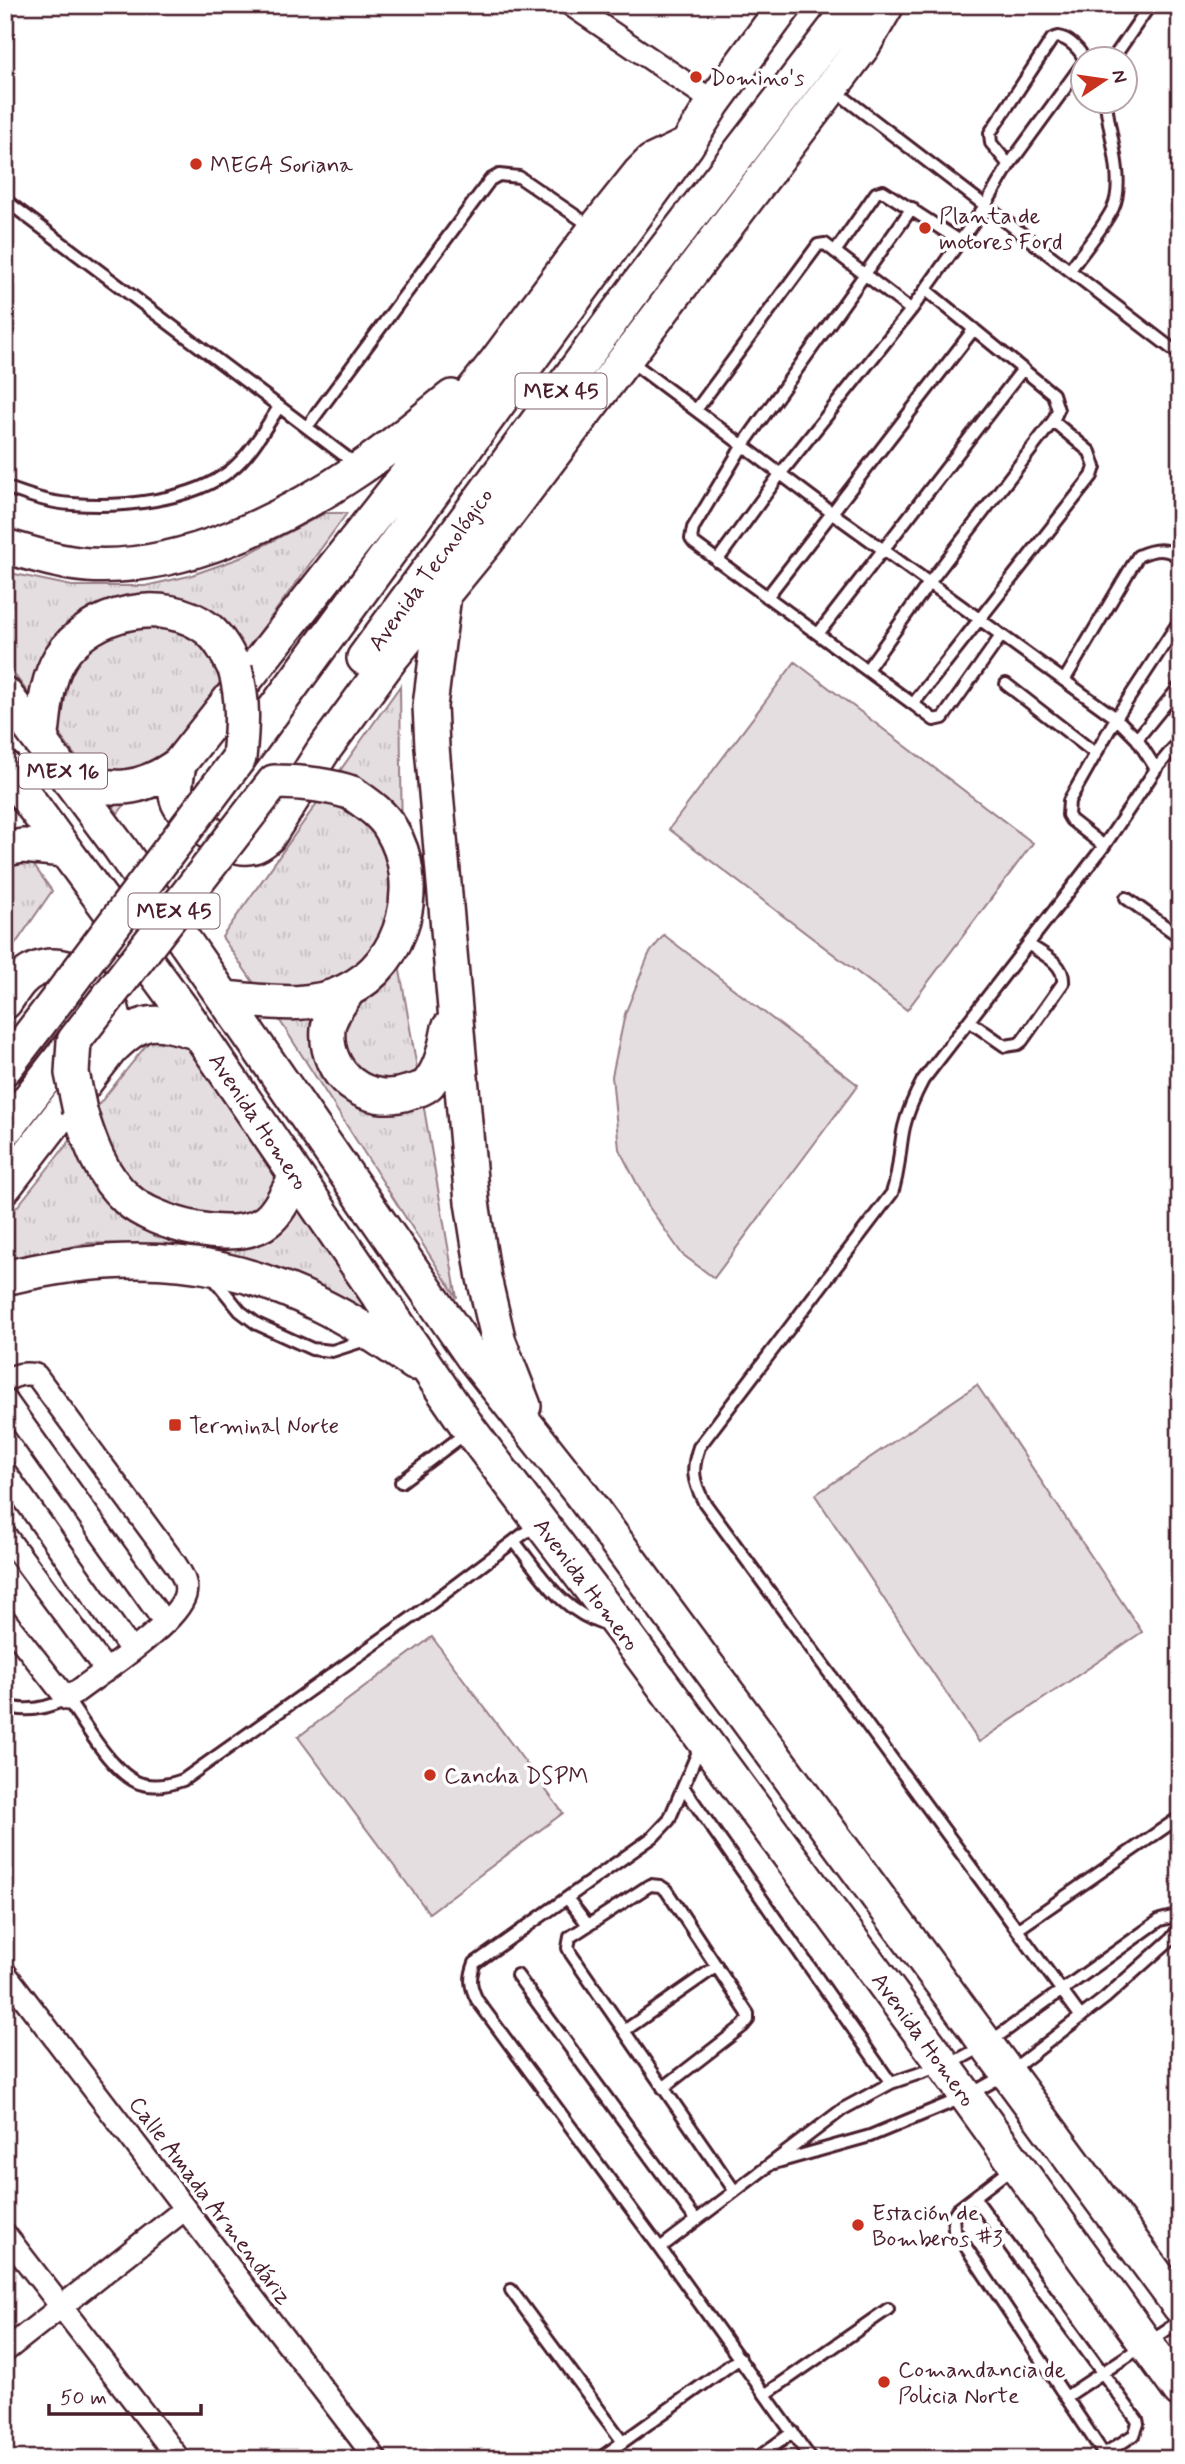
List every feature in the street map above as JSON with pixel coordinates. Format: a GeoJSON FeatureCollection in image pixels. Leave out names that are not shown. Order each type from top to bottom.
{"type":"FeatureCollection","features":[{"type":"Feature","properties":{"kind":"main road","name":"Avenida Tecnológico"},"geometry":{"type":"LineString","coordinates":[[5,1068],[239,758],[687,145],[714,102],[785,5]]}},
{"type":"Feature","properties":{"kind":"main road","name":"Avenida Tecnológico"},"geometry":{"type":"LineString","coordinates":[[5,1130],[274,782],[640,282],[853,5]]}},
{"type":"Feature","properties":{"kind":"main road"},"geometry":{"type":"LineString","coordinates":[[179,764],[175,788],[179,803],[190,818],[216,837],[237,847],[258,845],[268,837],[323,751],[384,667],[444,595],[627,358],[869,36],[887,5]]}},
{"type":"Feature","properties":{"kind":"main road"},"geometry":{"type":"LineString","coordinates":[[68,779],[118,789],[160,778],[179,764],[495,363],[594,229],[651,162],[687,145]]}},
{"type":"Feature","properties":{"kind":"main road"},"geometry":{"type":"LineString","coordinates":[[5,546],[86,565],[122,565],[161,560],[252,529],[318,495],[360,468],[495,363]]}},
{"type":"Feature","properties":{"kind":"main road"},"geometry":{"type":"LineString","coordinates":[[444,595],[430,706],[472,1202],[484,1278],[499,1342],[535,1434]]}},
{"type":"Feature","properties":{"kind":"main road"},"geometry":{"type":"LineString","coordinates":[[41,742],[51,677],[71,644],[106,620],[130,612],[152,610],[193,620],[210,631],[223,646],[235,669],[242,702],[239,758]]}},
{"type":"Feature","properties":{"kind":"main road","name":"Avenida Homero"},"geometry":{"type":"LineString","coordinates":[[5,694],[120,848],[472,1356],[581,1494],[1180,2307]]}},
{"type":"Feature","properties":{"kind":"main road","name":"Avenida Homero"},"geometry":{"type":"LineString","coordinates":[[5,768],[193,1024],[470,1430],[623,1631],[967,2096],[1180,2391]]}},
{"type":"Feature","properties":{"kind":"main road"},"geometry":{"type":"LineString","coordinates":[[218,989],[304,1003],[331,998],[348,991],[375,972],[390,952],[404,922],[408,885],[401,849],[391,827],[374,808],[352,793],[334,787],[308,782],[274,782]]}},
{"type":"Feature","properties":{"kind":"main road"},"geometry":{"type":"LineString","coordinates":[[5,849],[23,846],[65,850]]}},
{"type":"Feature","properties":{"kind":"main road"},"geometry":{"type":"LineString","coordinates":[[5,1002],[22,977],[37,968],[57,965],[78,971],[95,984],[109,1002],[115,1018],[110,1050]]}},
{"type":"Feature","properties":{"kind":"main road"},"geometry":{"type":"LineString","coordinates":[[348,991],[328,1027],[332,1056],[355,1089],[373,1096],[403,1095],[428,1086],[443,1059],[450,1019],[452,968]]}},
{"type":"Feature","properties":{"kind":"main road"},"geometry":{"type":"LineString","coordinates":[[5,1021],[25,1015],[60,996]]}},
{"type":"Feature","properties":{"kind":"main road"},"geometry":{"type":"LineString","coordinates":[[5,1186],[110,1050],[127,1032],[143,1024],[193,1024]]}},
{"type":"Feature","properties":{"kind":"main road"},"geometry":{"type":"LineString","coordinates":[[75,1041],[72,1073],[92,1148],[110,1179],[128,1201],[184,1226],[219,1233],[251,1229],[267,1222],[279,1207],[296,1176]]}},
{"type":"Feature","properties":{"kind":"main road"},"geometry":{"type":"LineString","coordinates":[[5,1278],[53,1266],[120,1260],[203,1265],[268,1281],[326,1306],[376,1336],[434,1378]]}},
{"type":"Feature","properties":{"kind":"main road"},"geometry":{"type":"LineString","coordinates":[[540,1521],[581,1494]]}},
{"type":"Feature","properties":{"kind":"street"},"geometry":{"type":"LineString","coordinates":[[571,5],[714,102]]}},
{"type":"Feature","properties":{"kind":"street"},"geometry":{"type":"LineString","coordinates":[[5,1381],[24,1373],[36,1375],[185,1580],[185,1594],[179,1608],[165,1623],[67,1699],[5,1620]]}},
{"type":"Feature","properties":{"kind":"street"},"geometry":{"type":"LineString","coordinates":[[5,1399],[165,1623]]}},
{"type":"Feature","properties":{"kind":"street"},"geometry":{"type":"LineString","coordinates":[[5,1472],[131,1650]]}},
{"type":"Feature","properties":{"kind":"street"},"geometry":{"type":"LineString","coordinates":[[5,1535],[105,1669]]}},
{"type":"Feature","properties":{"kind":"street","name":"Calle Amada Armendáriz"},"geometry":{"type":"LineString","coordinates":[[5,1973],[376,2459]]}},
{"type":"Feature","properties":{"kind":"street"},"geometry":{"type":"LineString","coordinates":[[5,2351],[184,2208]]}},
{"type":"Feature","properties":{"kind":"street"},"geometry":{"type":"LineString","coordinates":[[5,2234],[179,2459]]}},
{"type":"Feature","properties":{"kind":"lane"},"geometry":{"type":"LineString","coordinates":[[1122,46],[1150,5]]}},
{"type":"Feature","properties":{"kind":"lane"},"geometry":{"type":"LineString","coordinates":[[1009,165],[991,144],[990,133],[1052,39],[1061,36],[1073,46]]}},
{"type":"Feature","properties":{"kind":"lane"},"geometry":{"type":"LineString","coordinates":[[717,561],[781,473],[926,290],[985,206],[1009,165],[1070,80]]}},
{"type":"Feature","properties":{"kind":"lane"},"geometry":{"type":"LineString","coordinates":[[831,87],[1180,355]]}},
{"type":"Feature","properties":{"kind":"lane"},"geometry":{"type":"LineString","coordinates":[[1070,271],[1114,207],[1117,177],[1108,116]]}},
{"type":"Feature","properties":{"kind":"lane"},"geometry":{"type":"LineString","coordinates":[[307,427],[490,180],[499,175],[519,177],[594,229]]}},
{"type":"Feature","properties":{"kind":"lane"},"geometry":{"type":"LineString","coordinates":[[835,253],[876,193],[883,191],[960,241]]}},
{"type":"Feature","properties":{"kind":"lane"},"geometry":{"type":"LineString","coordinates":[[5,200],[360,468]]}},
{"type":"Feature","properties":{"kind":"lane"},"geometry":{"type":"LineString","coordinates":[[912,208],[743,445],[691,533],[694,544],[868,668],[934,720],[943,718],[1001,636]]}},
{"type":"Feature","properties":{"kind":"lane"},"geometry":{"type":"LineString","coordinates":[[696,410],[815,247],[825,244],[911,310]]}},
{"type":"Feature","properties":{"kind":"lane"},"geometry":{"type":"LineString","coordinates":[[868,668],[929,583],[1053,421],[1058,410],[1053,394],[926,290]]}},
{"type":"Feature","properties":{"kind":"lane"},"geometry":{"type":"LineString","coordinates":[[767,597],[974,329]]}},
{"type":"Feature","properties":{"kind":"lane"},"geometry":{"type":"LineString","coordinates":[[627,358],[831,512],[1115,718],[1137,739],[1156,769]]}},
{"type":"Feature","properties":{"kind":"lane"},"geometry":{"type":"LineString","coordinates":[[818,634],[1023,369]]}},
{"type":"Feature","properties":{"kind":"lane"},"geometry":{"type":"LineString","coordinates":[[5,487],[38,499],[72,505],[153,500],[187,493],[210,485],[234,468],[279,407]]}},
{"type":"Feature","properties":{"kind":"lane"},"geometry":{"type":"LineString","coordinates":[[914,704],[1092,476],[1095,467],[1090,452],[1053,421]]}},
{"type":"Feature","properties":{"kind":"lane"},"geometry":{"type":"LineString","coordinates":[[1065,680],[1138,556],[1148,551],[1165,549],[1180,559]]}},
{"type":"Feature","properties":{"kind":"lane"},"geometry":{"type":"LineString","coordinates":[[1104,846],[1072,820],[1068,809],[1069,801],[1115,718],[1180,620]]}},
{"type":"Feature","properties":{"kind":"lane"},"geometry":{"type":"LineString","coordinates":[[1006,684],[1096,754]]}},
{"type":"Feature","properties":{"kind":"lane"},"geometry":{"type":"LineString","coordinates":[[1137,739],[1180,686]]}},
{"type":"Feature","properties":{"kind":"lane"},"geometry":{"type":"LineString","coordinates":[[1082,2017],[704,1503],[695,1485],[693,1464],[699,1447],[892,1193],[898,1178],[904,1128],[911,1104],[923,1080],[1104,846],[1156,769],[1180,740]]}},
{"type":"Feature","properties":{"kind":"lane"},"geometry":{"type":"LineString","coordinates":[[1126,898],[1180,937]]}},
{"type":"Feature","properties":{"kind":"lane"},"geometry":{"type":"LineString","coordinates":[[969,1021],[1005,1046],[1022,1041],[1063,983],[1064,976],[1059,966],[1028,944]]}},
{"type":"Feature","properties":{"kind":"lane"},"geometry":{"type":"LineString","coordinates":[[203,1265],[228,1298],[249,1318],[312,1349],[332,1351],[376,1336]]}},
{"type":"Feature","properties":{"kind":"lane"},"geometry":{"type":"LineString","coordinates":[[401,1482],[470,1430]]}},
{"type":"Feature","properties":{"kind":"lane"},"geometry":{"type":"LineString","coordinates":[[5,1704],[10,1707],[38,1709],[67,1699],[110,1759],[123,1772],[138,1783],[176,1783],[417,1614],[540,1521]]}},
{"type":"Feature","properties":{"kind":"lane"},"geometry":{"type":"LineString","coordinates":[[514,1541],[571,1609],[582,1616],[623,1631]]}},
{"type":"Feature","properties":{"kind":"lane"},"geometry":{"type":"LineString","coordinates":[[702,1741],[669,1820],[653,1837],[475,1963],[470,1975],[470,1987],[811,2459]]}},
{"type":"Feature","properties":{"kind":"lane"},"geometry":{"type":"LineString","coordinates":[[684,1788],[891,2083]]}},
{"type":"Feature","properties":{"kind":"lane"},"geometry":{"type":"LineString","coordinates":[[1018,1929],[1180,1817]]}},
{"type":"Feature","properties":{"kind":"lane"},"geometry":{"type":"LineString","coordinates":[[663,2088],[748,2020],[746,2010],[666,1890],[650,1885],[570,1937],[568,1948],[624,2032],[734,2190]]}},
{"type":"Feature","properties":{"kind":"lane"},"geometry":{"type":"LineString","coordinates":[[567,1898],[588,1926]]}},
{"type":"Feature","properties":{"kind":"lane"},"geometry":{"type":"LineString","coordinates":[[660,2248],[843,2109],[891,2083],[944,2065],[987,2044],[1160,1920],[1180,1915]]}},
{"type":"Feature","properties":{"kind":"lane"},"geometry":{"type":"LineString","coordinates":[[768,2164],[870,2136],[967,2096],[1008,2073],[1082,2017],[1171,1939],[1180,1927]]}},
{"type":"Feature","properties":{"kind":"lane"},"geometry":{"type":"LineString","coordinates":[[624,2032],[717,1966]]}},
{"type":"Feature","properties":{"kind":"lane"},"geometry":{"type":"LineString","coordinates":[[517,1975],[696,2220]]}},
{"type":"Feature","properties":{"kind":"lane"},"geometry":{"type":"LineString","coordinates":[[974,2197],[1138,2424],[1134,2435],[1105,2456],[954,2229],[953,2216],[957,2210],[974,2197],[1015,2166]]}},
{"type":"Feature","properties":{"kind":"lane"},"geometry":{"type":"LineString","coordinates":[[511,2290],[623,2442]]}},
{"type":"Feature","properties":{"kind":"lane"},"geometry":{"type":"LineString","coordinates":[[766,2394],[888,2309]]}},
{"type":"Feature","properties":{"kind":"lane"},"geometry":{"type":"LineString","coordinates":[[1066,2397],[1180,2321]]}},
{"type":"Feature","properties":{"kind":"lane"},"geometry":{"type":"LineString","coordinates":[[598,2459],[740,2358]]}},
{"type":"Feature","properties":{"kind":"lane"},"geometry":{"type":"LineString","coordinates":[[756,2459],[793,2432]]}},
{"type":"Feature","properties":{"kind":"green space"},"geometry":{"type":"Polygon","coordinates":[[[325,513],[347,513],[233,669],[118,813],[5,662],[5,572],[72,586],[145,586],[189,576],[240,558],[325,513]]]}},
{"type":"Feature","properties":{"kind":"green space"},"geometry":{"type":"Polygon","coordinates":[[[795,662],[1033,843],[907,1010],[669,829],[795,662]]]}},
{"type":"Feature","properties":{"kind":"green space"},"geometry":{"type":"Polygon","coordinates":[[[400,686],[402,847],[398,959],[457,1298],[280,1021],[222,937],[400,686]]]}},
{"type":"Feature","properties":{"kind":"green space"},"geometry":{"type":"Polygon","coordinates":[[[5,825],[52,891],[5,959],[5,825]]]}},
{"type":"Feature","properties":{"kind":"green space"},"geometry":{"type":"Polygon","coordinates":[[[664,935],[858,1085],[714,1278],[682,1254],[649,1207],[619,1149],[612,1076],[625,1014],[649,954],[664,935]]]}},
{"type":"Feature","properties":{"kind":"green space"},"geometry":{"type":"Polygon","coordinates":[[[168,1018],[373,1318],[240,1259],[173,1245],[87,1243],[5,1263],[5,1222],[168,1018]]]}},
{"type":"Feature","properties":{"kind":"green space"},"geometry":{"type":"Polygon","coordinates":[[[977,1385],[1142,1632],[979,1742],[815,1495],[977,1385]]]}},
{"type":"Feature","properties":{"kind":"green space","name":"Cancha DSPM"},"geometry":{"type":"Polygon","coordinates":[[[432,1637],[563,1813],[429,1913],[298,1737],[432,1637]]]}},
{"type":"Feature","properties":{"kind":"place","name":"Domino's"},"geometry":{"type":"Point","coordinates":[696,77]}},
{"type":"Feature","properties":{"kind":"place","name":"MEGA Soriana"},"geometry":{"type":"Point","coordinates":[196,164]}},
{"type":"Feature","properties":{"kind":"place","name":"Planta de motores Ford"},"geometry":{"type":"Point","coordinates":[925,228]}},
{"type":"Feature","properties":{"kind":"place","name":"Terminal Norte"},"geometry":{"type":"Point","coordinates":[175,1425]}},
{"type":"Feature","properties":{"kind":"place","name":"Cancha DSPM"},"geometry":{"type":"Point","coordinates":[430,1775]}},
{"type":"Feature","properties":{"kind":"place","name":"Estación de Bomberos #3"},"geometry":{"type":"Point","coordinates":[858,2225]}},
{"type":"Feature","properties":{"kind":"place","name":"Comandancia de Policia Norte"},"geometry":{"type":"Point","coordinates":[884,2382]}}]}
